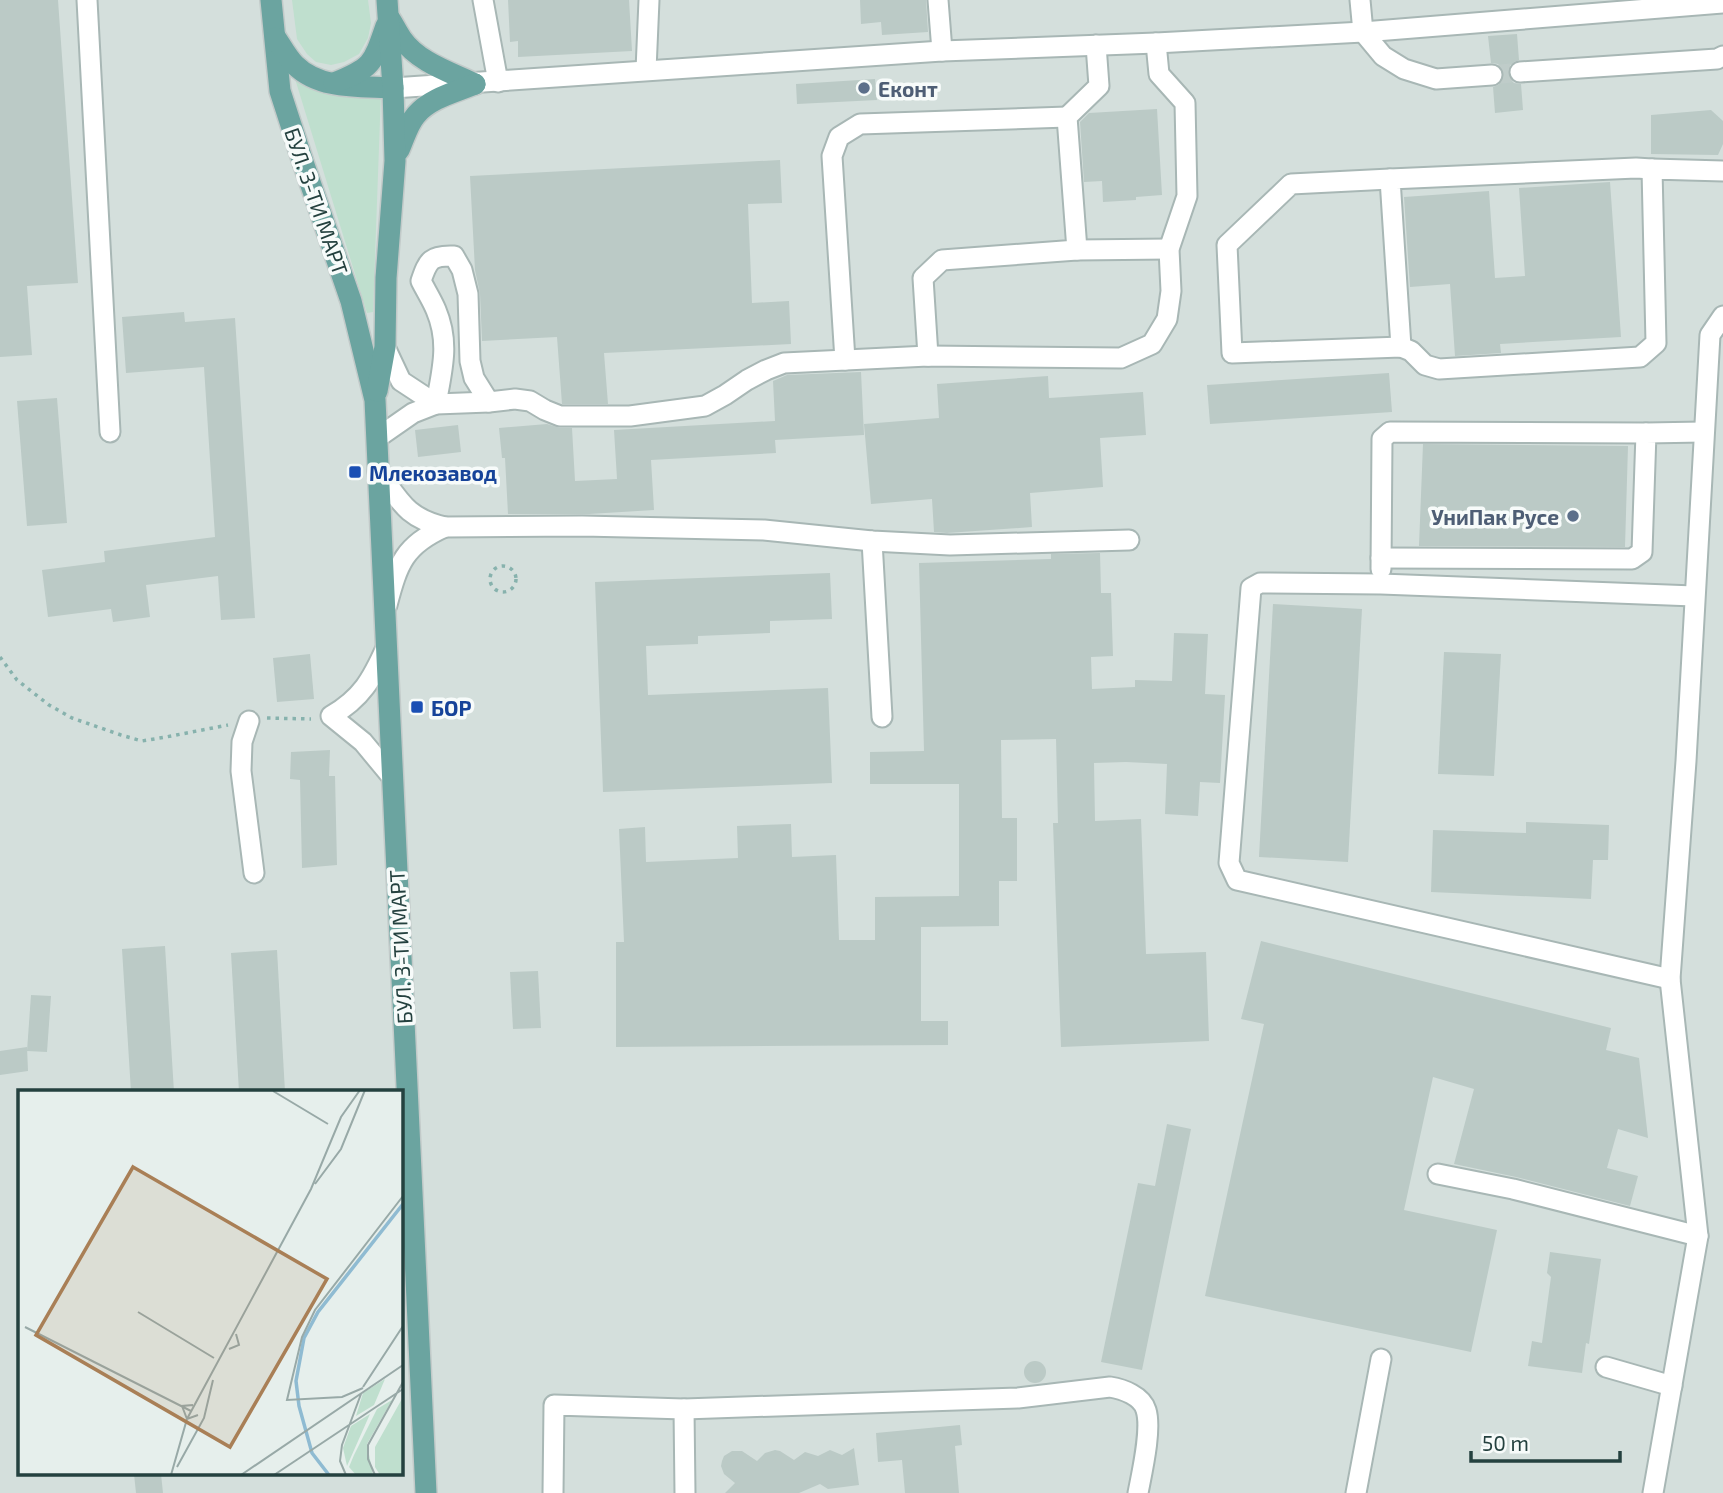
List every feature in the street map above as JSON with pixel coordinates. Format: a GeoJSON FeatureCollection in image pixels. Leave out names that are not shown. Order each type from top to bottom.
{"type":"FeatureCollection","features":[{"type":"Feature","properties":{"kind":"main road","name":"БУЛ. 3-ТИ МАРТ"},"geometry":{"type":"LineString","coordinates":[[271,0],[281,91],[351,301],[375,400],[426,1493]]}},
{"type":"Feature","properties":{"kind":"main road","name":"БУЛ. 3-ТИ МАРТ"},"geometry":{"type":"LineString","coordinates":[[375,400],[385,347],[386,278],[395,161],[388,9]]}},
{"type":"Feature","properties":{"kind":"main road"},"geometry":{"type":"LineString","coordinates":[[334,83],[356,74],[374,58],[388,9]]}},
{"type":"Feature","properties":{"kind":"main road"},"geometry":{"type":"LineString","coordinates":[[388,9],[403,40],[413,50],[432,63],[475,83]]}},
{"type":"Feature","properties":{"kind":"main road"},"geometry":{"type":"LineString","coordinates":[[273,33],[288,57],[305,74],[347,86],[393,88]]}},
{"type":"Feature","properties":{"kind":"main road"},"geometry":{"type":"LineString","coordinates":[[395,161],[415,115],[438,99],[475,83]]}},
{"type":"Feature","properties":{"kind":"street"},"geometry":{"type":"LineString","coordinates":[[87,0],[110,432]]}},
{"type":"Feature","properties":{"kind":"street"},"geometry":{"type":"LineString","coordinates":[[483,0],[498,82]]}},
{"type":"Feature","properties":{"kind":"street"},"geometry":{"type":"LineString","coordinates":[[646,70],[649,0]]}},
{"type":"Feature","properties":{"kind":"street"},"geometry":{"type":"LineString","coordinates":[[938,0],[942,51]]}},
{"type":"Feature","properties":{"kind":"street"},"geometry":{"type":"LineString","coordinates":[[1360,0],[1363,32],[1383,56],[1404,69],[1436,79],[1492,75]]}},
{"type":"Feature","properties":{"kind":"street"},"geometry":{"type":"LineString","coordinates":[[393,88],[942,51],[1363,32],[1723,3]]}},
{"type":"Feature","properties":{"kind":"street"},"geometry":{"type":"LineString","coordinates":[[377,438],[413,413],[436,404],[515,399],[530,401],[560,416],[630,416],[705,406],[747,380],[784,363],[928,356],[1121,358],[1152,344],[1167,319],[1171,291],[1169,249],[1187,196],[1185,103],[1159,74],[1156,43]]}},
{"type":"Feature","properties":{"kind":"street"},"geometry":{"type":"LineString","coordinates":[[845,360],[832,156],[839,136],[860,124],[1067,117],[1099,86],[1096,45]]}},
{"type":"Feature","properties":{"kind":"street"},"geometry":{"type":"LineString","coordinates":[[1520,72],[1723,56]]}},
{"type":"Feature","properties":{"kind":"street"},"geometry":{"type":"LineString","coordinates":[[1067,117],[1077,250]]}},
{"type":"Feature","properties":{"kind":"street"},"geometry":{"type":"LineString","coordinates":[[1652,169],[1656,343],[1640,357],[1439,369],[1425,365],[1411,351],[1401,347],[1232,353],[1227,245],[1291,184],[1636,168],[1723,171]]}},
{"type":"Feature","properties":{"kind":"street"},"geometry":{"type":"LineString","coordinates":[[1390,179],[1401,347]]}},
{"type":"Feature","properties":{"kind":"street"},"geometry":{"type":"LineString","coordinates":[[928,356],[923,278],[942,260],[1077,250],[1169,249]]}},
{"type":"Feature","properties":{"kind":"street"},"geometry":{"type":"LineString","coordinates":[[436,404],[445,341],[436,310],[421,281],[428,262],[439,255],[454,256],[462,270],[468,294],[470,361],[474,378],[489,402]]}},
{"type":"Feature","properties":{"kind":"street"},"geometry":{"type":"LineString","coordinates":[[1653,1493],[1698,1236],[1670,979],[1686,761],[1710,335],[1723,316]]}},
{"type":"Feature","properties":{"kind":"street"},"geometry":{"type":"LineString","coordinates":[[385,347],[401,381],[436,404]]}},
{"type":"Feature","properties":{"kind":"street"},"geometry":{"type":"LineString","coordinates":[[1381,584],[1382,439],[1390,432],[1703,432]]}},
{"type":"Feature","properties":{"kind":"street"},"geometry":{"type":"LineString","coordinates":[[1381,558],[1632,559],[1642,552],[1646,433]]}},
{"type":"Feature","properties":{"kind":"street"},"geometry":{"type":"LineString","coordinates":[[378,471],[403,505],[416,517],[445,527],[582,526],[764,530],[872,541],[950,545],[1129,540]]}},
{"type":"Feature","properties":{"kind":"street"},"geometry":{"type":"LineString","coordinates":[[385,613],[395,574],[412,547],[426,536],[445,527]]}},
{"type":"Feature","properties":{"kind":"street"},"geometry":{"type":"LineString","coordinates":[[872,541],[882,717]]}},
{"type":"Feature","properties":{"kind":"street"},"geometry":{"type":"LineString","coordinates":[[1670,979],[1237,880],[1229,863],[1251,589],[1260,583],[1381,584],[1695,596]]}},
{"type":"Feature","properties":{"kind":"street"},"geometry":{"type":"LineString","coordinates":[[386,648],[376,672],[362,691],[331,716],[363,742],[393,777]]}},
{"type":"Feature","properties":{"kind":"street"},"geometry":{"type":"LineString","coordinates":[[249,721],[242,742],[241,771],[254,873]]}},
{"type":"Feature","properties":{"kind":"street"},"geometry":{"type":"LineString","coordinates":[[1438,1174],[1513,1189],[1698,1236]]}},
{"type":"Feature","properties":{"kind":"street"},"geometry":{"type":"LineString","coordinates":[[1356,1493],[1381,1359]]}},
{"type":"Feature","properties":{"kind":"street"},"geometry":{"type":"LineString","coordinates":[[1606,1367],[1672,1385]]}},
{"type":"Feature","properties":{"kind":"street"},"geometry":{"type":"LineString","coordinates":[[553,1493],[554,1405],[684,1409],[1018,1398],[1110,1387],[1122,1389],[1137,1398],[1146,1408],[1148,1436],[1138,1493]]}},
{"type":"Feature","properties":{"kind":"street"},"geometry":{"type":"LineString","coordinates":[[684,1409],[685,1493]]}},
{"type":"Feature","properties":{"kind":"path"},"geometry":{"type":"LineString","coordinates":[[503,565],[513,569],[517,581],[512,590],[503,592],[492,586],[490,576],[494,569],[503,565]]}},
{"type":"Feature","properties":{"kind":"path"},"geometry":{"type":"LineString","coordinates":[[0,657],[17,680],[49,705],[72,718],[142,741],[270,718],[288,720],[331,716]]}},
{"type":"Feature","properties":{"kind":"shaded area"},"geometry":{"type":"Polygon","coordinates":[[[0,0],[1723,0],[1723,1493],[0,1493],[0,0]]]}},
{"type":"Feature","properties":{"kind":"green space"},"geometry":{"type":"Polygon","coordinates":[[[292,0],[368,0],[371,23],[368,38],[359,54],[331,65],[316,62],[297,39],[292,0]]]}},
{"type":"Feature","properties":{"kind":"green space"},"geometry":{"type":"Polygon","coordinates":[[[292,69],[321,92],[346,95],[381,92],[373,312],[367,313],[292,69]]]}},
{"type":"Feature","properties":{"kind":"building"},"geometry":{"type":"Polygon","coordinates":[[[0,0],[58,0],[78,283],[27,286],[32,355],[0,357],[0,0]]]}},
{"type":"Feature","properties":{"kind":"building"},"geometry":{"type":"Polygon","coordinates":[[[508,0],[629,0],[632,51],[518,57],[518,41],[510,42],[508,0]]]}},
{"type":"Feature","properties":{"kind":"building"},"geometry":{"type":"Polygon","coordinates":[[[860,0],[926,0],[928,32],[882,35],[881,22],[861,24],[860,0]]]}},
{"type":"Feature","properties":{"kind":"building"},"geometry":{"type":"Polygon","coordinates":[[[1517,34],[1519,60],[1509,66],[1508,73],[1514,83],[1521,84],[1523,110],[1495,113],[1493,87],[1503,81],[1504,73],[1498,64],[1491,63],[1488,36],[1517,34]]]}},
{"type":"Feature","properties":{"kind":"building"},"geometry":{"type":"Polygon","coordinates":[[[875,79],[877,100],[797,104],[796,84],[875,79]]]}},
{"type":"Feature","properties":{"kind":"building"},"geometry":{"type":"Polygon","coordinates":[[[1157,109],[1162,195],[1103,202],[1102,181],[1084,182],[1080,122],[1089,113],[1157,109]]]}},
{"type":"Feature","properties":{"kind":"building"},"geometry":{"type":"Polygon","coordinates":[[[1711,110],[1723,121],[1723,144],[1718,155],[1651,154],[1651,115],[1711,110]]]}},
{"type":"Feature","properties":{"kind":"building"},"geometry":{"type":"Polygon","coordinates":[[[780,160],[782,203],[748,204],[752,303],[789,301],[791,344],[604,353],[608,404],[562,404],[557,337],[482,341],[470,176],[780,160]]]}},
{"type":"Feature","properties":{"kind":"building"},"geometry":{"type":"Polygon","coordinates":[[[1610,182],[1621,337],[1500,344],[1501,353],[1455,356],[1450,284],[1410,287],[1404,197],[1489,191],[1495,278],[1525,276],[1519,188],[1610,182]]]}},
{"type":"Feature","properties":{"kind":"building"},"geometry":{"type":"Polygon","coordinates":[[[184,312],[185,322],[235,318],[255,618],[221,620],[218,576],[146,585],[150,617],[113,622],[111,609],[48,617],[42,570],[105,562],[104,551],[215,537],[204,367],[126,373],[122,317],[184,312]]]}},
{"type":"Feature","properties":{"kind":"building"},"geometry":{"type":"Polygon","coordinates":[[[861,372],[864,435],[775,440],[776,453],[651,460],[654,510],[589,514],[508,514],[505,458],[502,458],[499,428],[547,424],[572,428],[575,481],[617,479],[614,430],[775,421],[773,381],[787,375],[861,372]]]}},
{"type":"Feature","properties":{"kind":"building"},"geometry":{"type":"Polygon","coordinates":[[[1389,373],[1392,412],[1210,424],[1207,385],[1389,373]]]}},
{"type":"Feature","properties":{"kind":"building"},"geometry":{"type":"Polygon","coordinates":[[[1048,376],[1049,398],[1143,392],[1146,435],[1100,438],[1103,487],[1030,493],[1032,527],[934,532],[932,499],[871,504],[864,424],[939,418],[937,384],[1048,376]]]}},
{"type":"Feature","properties":{"kind":"building"},"geometry":{"type":"Polygon","coordinates":[[[57,398],[67,523],[27,526],[17,401],[57,398]]]}},
{"type":"Feature","properties":{"kind":"building"},"geometry":{"type":"Polygon","coordinates":[[[458,425],[461,452],[418,457],[415,430],[458,425]]]}},
{"type":"Feature","properties":{"kind":"building"},"geometry":{"type":"Polygon","coordinates":[[[1423,444],[1628,446],[1625,547],[1419,546],[1423,444]]]}},
{"type":"Feature","properties":{"kind":"building"},"geometry":{"type":"Polygon","coordinates":[[[1100,553],[1101,593],[1111,593],[1113,656],[1091,657],[1092,689],[1135,687],[1135,680],[1172,681],[1174,633],[1208,634],[1205,694],[1225,695],[1220,783],[1200,782],[1198,816],[1165,814],[1167,764],[1094,763],[1095,821],[1141,819],[1146,954],[1206,952],[1209,1041],[1061,1047],[1053,823],[1058,823],[1056,739],[1001,740],[1002,818],[1017,818],[1017,881],[999,881],[999,926],[921,927],[921,1021],[948,1021],[948,1045],[616,1047],[616,942],[624,942],[619,829],[645,827],[646,862],[738,858],[737,826],[791,824],[792,857],[836,855],[839,940],[875,940],[875,897],[959,896],[959,784],[870,784],[870,752],[924,751],[919,563],[1051,559],[1051,554],[1100,553]]]}},
{"type":"Feature","properties":{"kind":"building"},"geometry":{"type":"Polygon","coordinates":[[[830,573],[832,619],[770,621],[770,633],[698,636],[698,644],[646,646],[648,695],[828,688],[832,783],[603,792],[595,582],[830,573]]]}},
{"type":"Feature","properties":{"kind":"building"},"geometry":{"type":"Polygon","coordinates":[[[1273,604],[1362,609],[1348,862],[1259,857],[1273,604]]]}},
{"type":"Feature","properties":{"kind":"building"},"geometry":{"type":"Polygon","coordinates":[[[1444,652],[1501,654],[1494,776],[1438,774],[1444,652]]]}},
{"type":"Feature","properties":{"kind":"building"},"geometry":{"type":"Polygon","coordinates":[[[310,654],[314,699],[277,702],[273,658],[310,654]]]}},
{"type":"Feature","properties":{"kind":"building"},"geometry":{"type":"Polygon","coordinates":[[[330,750],[329,776],[335,776],[337,865],[302,868],[300,780],[290,779],[291,752],[330,750]]]}},
{"type":"Feature","properties":{"kind":"building"},"geometry":{"type":"Polygon","coordinates":[[[1526,822],[1609,825],[1608,860],[1593,860],[1591,899],[1431,892],[1433,830],[1526,833],[1526,822]]]}},
{"type":"Feature","properties":{"kind":"building"},"geometry":{"type":"Polygon","coordinates":[[[1261,941],[1611,1028],[1606,1050],[1639,1058],[1648,1138],[1618,1129],[1607,1168],[1638,1176],[1630,1206],[1454,1164],[1474,1089],[1433,1077],[1404,1210],[1497,1230],[1471,1352],[1205,1296],[1264,1024],[1241,1019],[1261,941]]]}},
{"type":"Feature","properties":{"kind":"building"},"geometry":{"type":"Polygon","coordinates":[[[165,946],[174,1090],[131,1090],[122,949],[165,946]]]}},
{"type":"Feature","properties":{"kind":"building"},"geometry":{"type":"Polygon","coordinates":[[[277,950],[285,1090],[239,1090],[231,953],[277,950]]]}},
{"type":"Feature","properties":{"kind":"building"},"geometry":{"type":"Polygon","coordinates":[[[538,971],[541,1028],[513,1029],[510,972],[538,971]]]}},
{"type":"Feature","properties":{"kind":"building"},"geometry":{"type":"Polygon","coordinates":[[[31,995],[51,996],[47,1052],[27,1051],[31,995]]]}},
{"type":"Feature","properties":{"kind":"building"},"geometry":{"type":"Polygon","coordinates":[[[27,1047],[28,1071],[0,1075],[0,1051],[27,1047]]]}},
{"type":"Feature","properties":{"kind":"building"},"geometry":{"type":"Polygon","coordinates":[[[1167,1124],[1191,1129],[1142,1370],[1101,1362],[1138,1183],[1155,1186],[1167,1124]]]}},
{"type":"Feature","properties":{"kind":"building"},"geometry":{"type":"Polygon","coordinates":[[[1550,1252],[1601,1259],[1589,1344],[1586,1343],[1582,1373],[1528,1366],[1532,1341],[1542,1343],[1551,1277],[1547,1273],[1550,1252]]]}},
{"type":"Feature","properties":{"kind":"building"},"geometry":{"type":"Polygon","coordinates":[[[1035,1361],[1043,1364],[1046,1372],[1043,1380],[1035,1383],[1027,1380],[1024,1372],[1027,1364],[1035,1361]]]}},
{"type":"Feature","properties":{"kind":"building"},"geometry":{"type":"Polygon","coordinates":[[[960,1425],[962,1445],[955,1446],[959,1493],[905,1493],[902,1460],[878,1462],[876,1433],[960,1425]]]}},
{"type":"Feature","properties":{"kind":"building"},"geometry":{"type":"Polygon","coordinates":[[[854,1448],[859,1485],[828,1489],[820,1484],[799,1493],[725,1493],[735,1483],[724,1474],[721,1466],[724,1456],[732,1451],[742,1451],[757,1461],[765,1453],[775,1450],[794,1460],[805,1452],[818,1456],[830,1450],[842,1455],[854,1448]]]}},
{"type":"Feature","properties":{"kind":"building"},"geometry":{"type":"Polygon","coordinates":[[[134,1476],[161,1476],[163,1493],[136,1493],[134,1476]]]}},
{"type":"Feature","properties":{"kind":"tunnel"},"geometry":{"type":"LineString","coordinates":[[1492,75],[1520,72]]}},
{"type":"Feature","properties":{"kind":"place","name":"Еконт"},"geometry":{"type":"Point","coordinates":[864,88]}},
{"type":"Feature","properties":{"kind":"place","name":"Млекозавод"},"geometry":{"type":"Point","coordinates":[355,472]}},
{"type":"Feature","properties":{"kind":"place","name":"УниПак Русе"},"geometry":{"type":"Point","coordinates":[1573,516]}},
{"type":"Feature","properties":{"kind":"place","name":"БОР"},"geometry":{"type":"Point","coordinates":[417,707]}}]}
